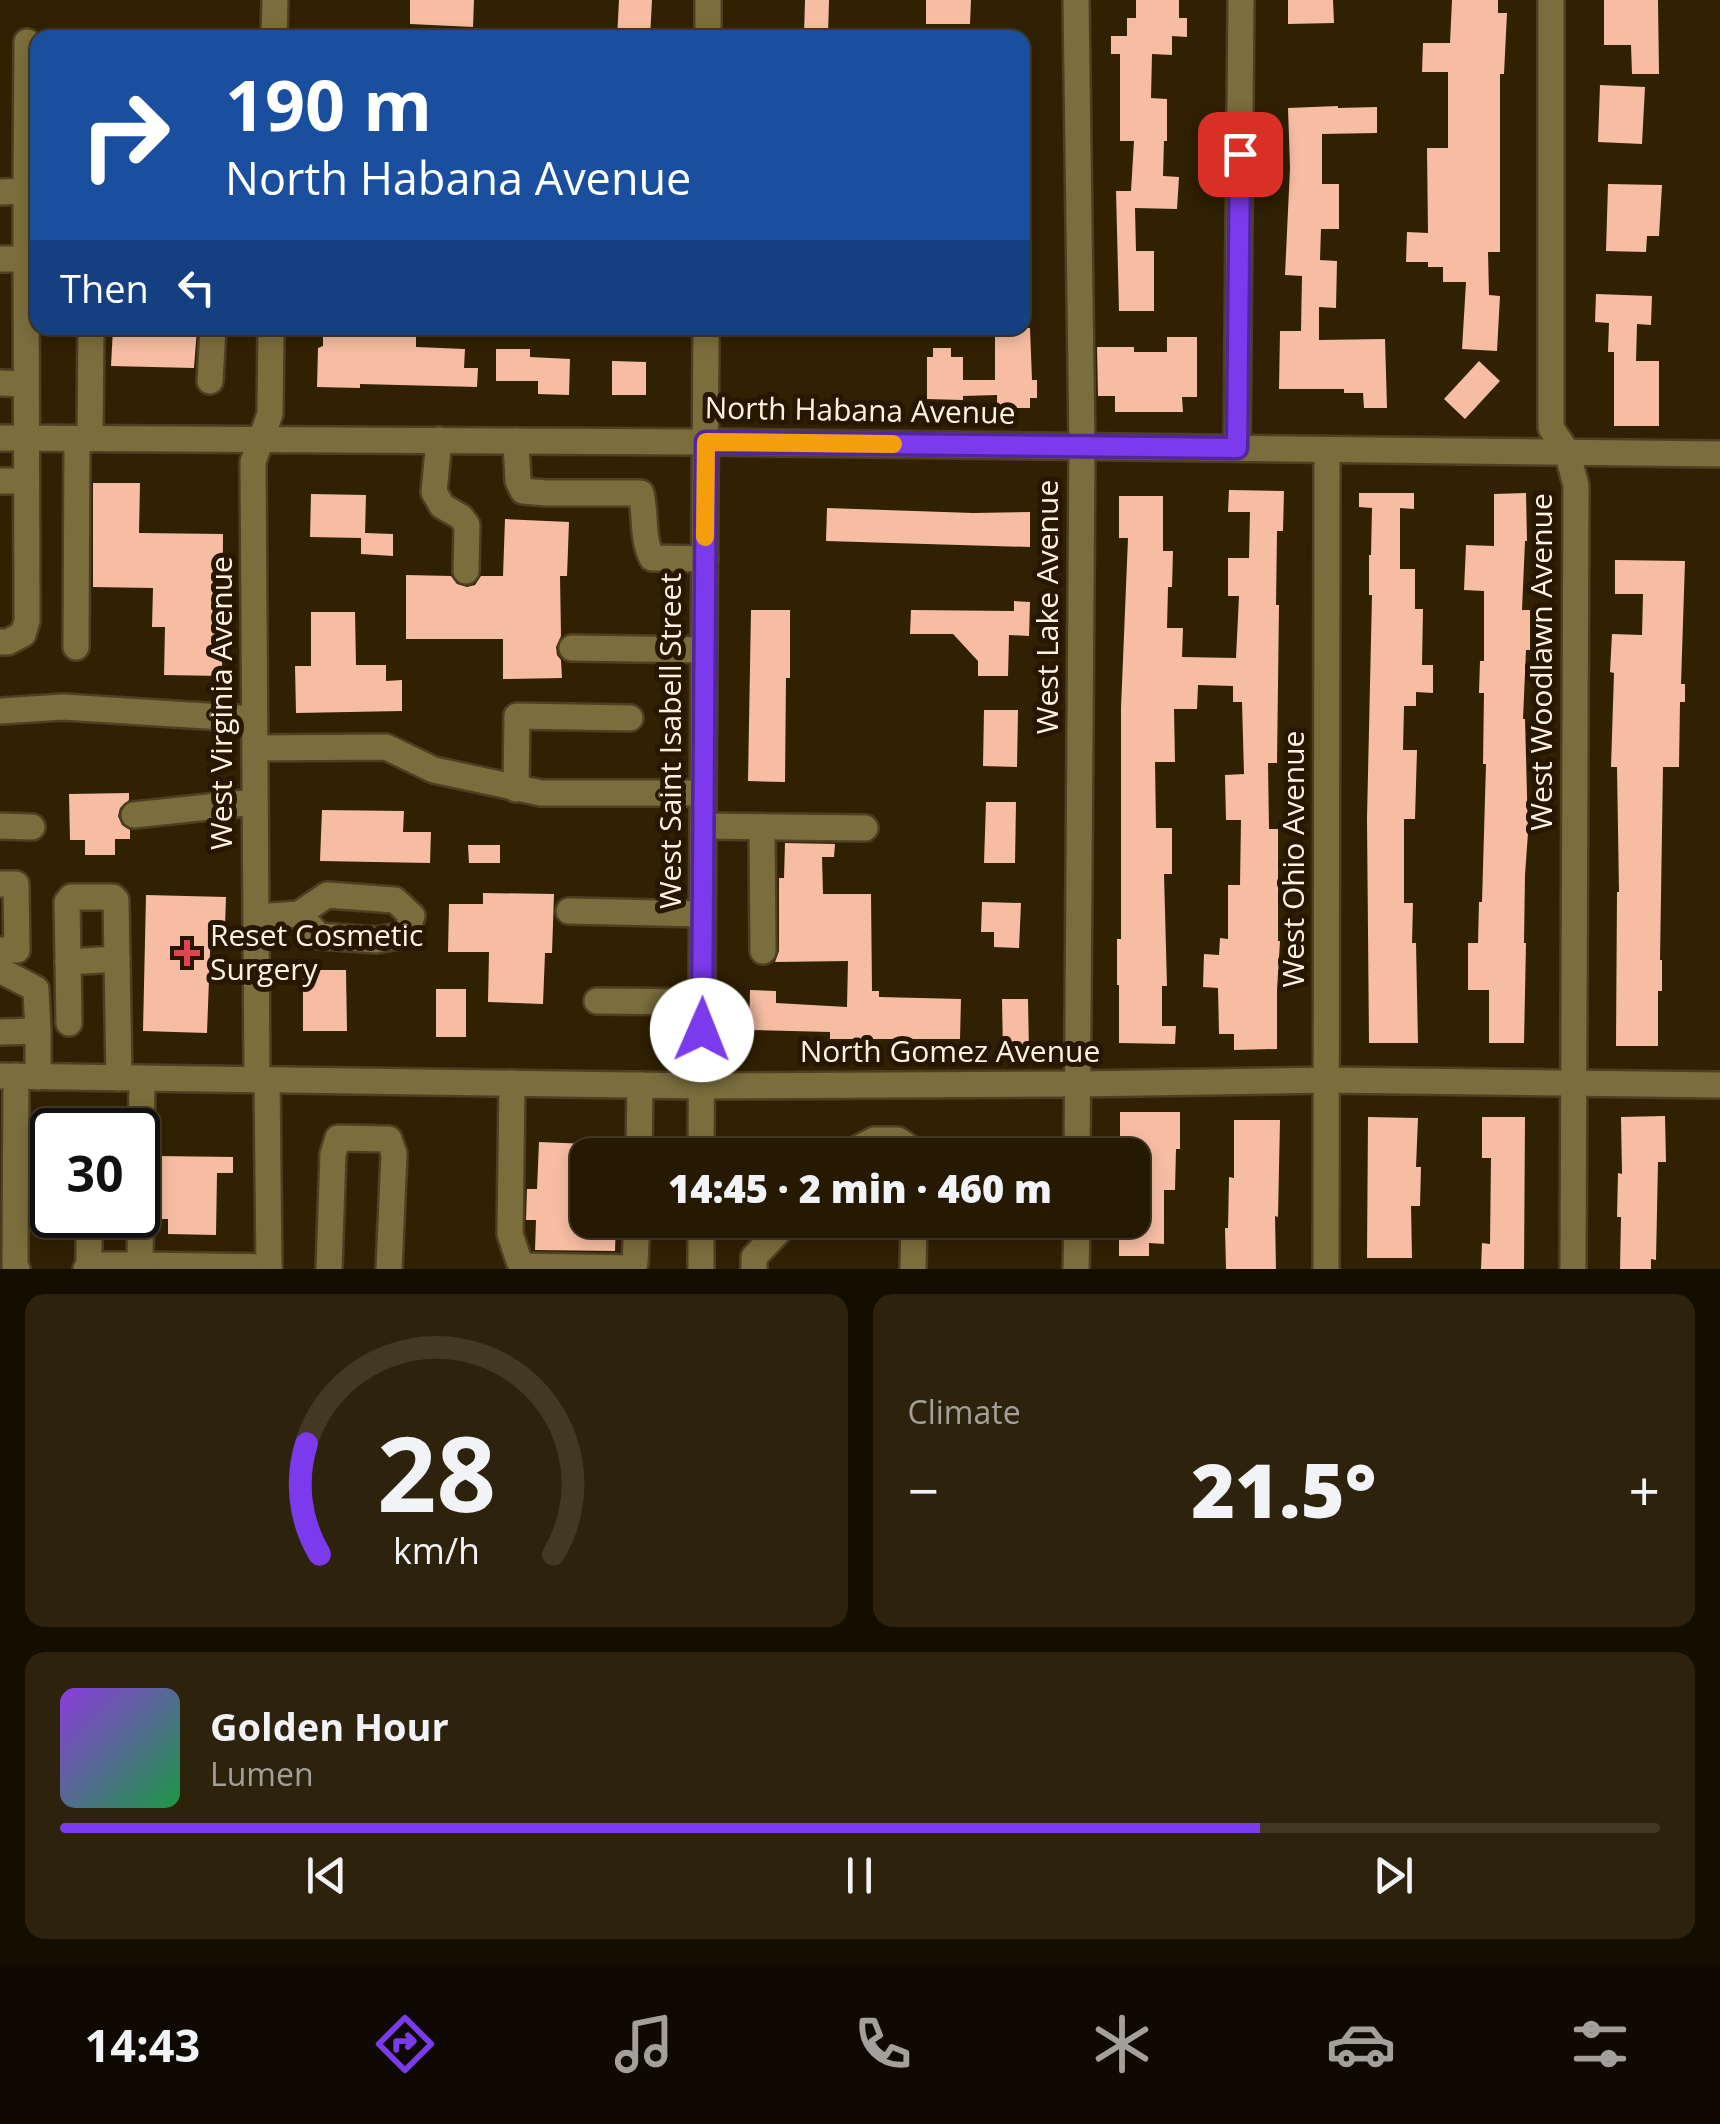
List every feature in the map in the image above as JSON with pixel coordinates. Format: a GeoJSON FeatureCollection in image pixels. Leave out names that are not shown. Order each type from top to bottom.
{"type":"FeatureCollection","features":[{"type":"Feature","properties":{"kind":"street"},"geometry":{"type":"LineString","coordinates":[[274,30],[275,0]]}},
{"type":"Feature","properties":{"kind":"street"},"geometry":{"type":"LineString","coordinates":[[708,0],[708,30]]}},
{"type":"Feature","properties":{"kind":"street","name":"West Lake Avenue"},"geometry":{"type":"LineString","coordinates":[[1076,0],[1082,446],[1077,1138]]}},
{"type":"Feature","properties":{"kind":"street"},"geometry":{"type":"LineString","coordinates":[[1237,448],[1241,0]]}},
{"type":"Feature","properties":{"kind":"street","name":"West Woodlawn Avenue"},"geometry":{"type":"LineString","coordinates":[[1552,0],[1551,428],[1567,452],[1576,485],[1573,1269]]}},
{"type":"Feature","properties":{"kind":"street"},"geometry":{"type":"LineString","coordinates":[[0,642],[23,634],[27,621],[12,438],[13,259],[26,191],[27,42]]}},
{"type":"Feature","properties":{"kind":"street"},"geometry":{"type":"LineString","coordinates":[[0,192],[26,191]]}},
{"type":"Feature","properties":{"kind":"street"},"geometry":{"type":"LineString","coordinates":[[76,647],[90,335]]}},
{"type":"Feature","properties":{"kind":"street"},"geometry":{"type":"LineString","coordinates":[[210,382],[213,335]]}},
{"type":"Feature","properties":{"kind":"street","name":"West Virginia Avenue"},"geometry":{"type":"LineString","coordinates":[[269,1268],[256,916],[252,462],[270,414],[271,335]]}},
{"type":"Feature","properties":{"kind":"street","name":"West Saint Isabell Street"},"geometry":{"type":"LineString","coordinates":[[701,1138],[706,335]]}},
{"type":"Feature","properties":{"kind":"street","name":"North Habana Avenue"},"geometry":{"type":"LineString","coordinates":[[12,438],[1720,454]]}},
{"type":"Feature","properties":{"kind":"street"},"geometry":{"type":"LineString","coordinates":[[439,440],[434,492],[442,506],[461,517],[467,526],[466,571]]}},
{"type":"Feature","properties":{"kind":"street"},"geometry":{"type":"LineString","coordinates":[[516,441],[518,480],[523,490],[642,493],[646,546],[652,558],[705,558]]}},
{"type":"Feature","properties":{"kind":"street","name":"West Ohio Avenue"},"geometry":{"type":"LineString","coordinates":[[1326,450],[1326,1269]]}},
{"type":"Feature","properties":{"kind":"street"},"geometry":{"type":"LineString","coordinates":[[572,648],[704,650]]}},
{"type":"Feature","properties":{"kind":"street"},"geometry":{"type":"LineString","coordinates":[[0,711],[63,708],[254,719]]}},
{"type":"Feature","properties":{"kind":"street"},"geometry":{"type":"LineString","coordinates":[[516,789],[516,716],[630,718]]}},
{"type":"Feature","properties":{"kind":"street"},"geometry":{"type":"LineString","coordinates":[[254,748],[386,747],[434,770],[541,793],[703,793]]}},
{"type":"Feature","properties":{"kind":"street"},"geometry":{"type":"LineString","coordinates":[[134,815],[255,802]]}},
{"type":"Feature","properties":{"kind":"street"},"geometry":{"type":"LineString","coordinates":[[0,826],[32,827]]}},
{"type":"Feature","properties":{"kind":"street"},"geometry":{"type":"LineString","coordinates":[[703,826],[865,828]]}},
{"type":"Feature","properties":{"kind":"street"},"geometry":{"type":"LineString","coordinates":[[762,827],[763,950]]}},
{"type":"Feature","properties":{"kind":"street"},"geometry":{"type":"LineString","coordinates":[[0,884],[16,884],[17,950],[0,950]]}},
{"type":"Feature","properties":{"kind":"street"},"geometry":{"type":"LineString","coordinates":[[68,1023],[67,902],[70,896],[113,896],[131,1078],[140,1265]]}},
{"type":"Feature","properties":{"kind":"street"},"geometry":{"type":"LineString","coordinates":[[569,911],[702,914]]}},
{"type":"Feature","properties":{"kind":"street"},"geometry":{"type":"LineString","coordinates":[[256,916],[299,914]]}},
{"type":"Feature","properties":{"kind":"street"},"geometry":{"type":"LineString","coordinates":[[68,962],[118,959]]}},
{"type":"Feature","properties":{"kind":"street"},"geometry":{"type":"LineString","coordinates":[[0,970],[36,989],[38,1031],[18,1076],[8,1169],[17,1269]]}},
{"type":"Feature","properties":{"kind":"street"},"geometry":{"type":"LineString","coordinates":[[597,1001],[702,1002]]}},
{"type":"Feature","properties":{"kind":"street"},"geometry":{"type":"LineString","coordinates":[[0,1032],[38,1031]]}},
{"type":"Feature","properties":{"kind":"street","name":"North Gomez Avenue"},"geometry":{"type":"LineString","coordinates":[[18,1076],[701,1086],[1326,1080],[1720,1085]]}},
{"type":"Feature","properties":{"kind":"street"},"geometry":{"type":"LineString","coordinates":[[512,1083],[510,1234],[519,1261],[528,1266],[628,1268],[635,1263],[637,1238]]}},
{"type":"Feature","properties":{"kind":"street"},"geometry":{"type":"LineString","coordinates":[[638,1138],[640,1085]]}},
{"type":"Feature","properties":{"kind":"street"},"geometry":{"type":"LineString","coordinates":[[329,1269],[333,1154],[338,1138],[389,1138],[394,1154],[389,1269]]}},
{"type":"Feature","properties":{"kind":"street"},"geometry":{"type":"LineString","coordinates":[[89,1238],[88,1267],[269,1268]]}},
{"type":"Feature","properties":{"kind":"street"},"geometry":{"type":"LineString","coordinates":[[701,1238],[702,1269]]}},
{"type":"Feature","properties":{"kind":"street"},"geometry":{"type":"LineString","coordinates":[[754,1269],[754,1257],[772,1238]]}},
{"type":"Feature","properties":{"kind":"street"},"geometry":{"type":"LineString","coordinates":[[913,1269],[914,1238]]}},
{"type":"Feature","properties":{"kind":"street"},"geometry":{"type":"LineString","coordinates":[[1076,1238],[1076,1269]]}},
{"type":"Feature","properties":{"kind":"building"},"geometry":{"type":"Polygon","coordinates":[[[410,0],[474,0],[473,27],[410,24],[410,0]]]}},
{"type":"Feature","properties":{"kind":"building"},"geometry":{"type":"Polygon","coordinates":[[[619,0],[652,0],[650,30],[617,30],[619,0]]]}},
{"type":"Feature","properties":{"kind":"building"},"geometry":{"type":"Polygon","coordinates":[[[805,0],[829,0],[828,30],[804,30],[805,0]]]}},
{"type":"Feature","properties":{"kind":"building"},"geometry":{"type":"Polygon","coordinates":[[[926,0],[971,0],[970,24],[926,24],[926,0]]]}},
{"type":"Feature","properties":{"kind":"building"},"geometry":{"type":"Polygon","coordinates":[[[1136,0],[1179,0],[1179,18],[1187,18],[1187,37],[1172,36],[1172,55],[1152,54],[1151,98],[1167,99],[1163,176],[1179,177],[1177,209],[1135,208],[1136,251],[1154,251],[1154,311],[1119,311],[1116,191],[1131,191],[1134,141],[1120,141],[1120,54],[1111,54],[1111,36],[1127,36],[1127,18],[1136,18],[1136,0]]]}},
{"type":"Feature","properties":{"kind":"building"},"geometry":{"type":"Polygon","coordinates":[[[1288,0],[1333,0],[1334,23],[1288,24],[1288,0]]]}},
{"type":"Feature","properties":{"kind":"building"},"geometry":{"type":"Polygon","coordinates":[[[1452,0],[1498,0],[1498,13],[1507,13],[1504,74],[1500,74],[1500,252],[1488,252],[1489,295],[1500,296],[1497,351],[1462,349],[1466,282],[1443,282],[1443,267],[1406,262],[1407,232],[1428,233],[1427,148],[1448,148],[1448,72],[1422,72],[1423,43],[1450,43],[1452,0]]]}},
{"type":"Feature","properties":{"kind":"building"},"geometry":{"type":"Polygon","coordinates":[[[1604,0],[1658,0],[1659,74],[1632,74],[1631,45],[1604,45],[1604,0]]]}},
{"type":"Feature","properties":{"kind":"building"},"geometry":{"type":"Polygon","coordinates":[[[1600,85],[1645,87],[1642,144],[1598,142],[1600,85]]]}},
{"type":"Feature","properties":{"kind":"building"},"geometry":{"type":"Polygon","coordinates":[[[1377,107],[1377,133],[1322,134],[1322,184],[1339,184],[1339,229],[1321,229],[1320,260],[1337,261],[1336,308],[1319,307],[1319,340],[1385,339],[1387,408],[1364,408],[1363,393],[1344,393],[1344,389],[1279,389],[1280,331],[1301,331],[1302,276],[1285,275],[1290,168],[1288,108],[1377,107]]]}},
{"type":"Feature","properties":{"kind":"building"},"geometry":{"type":"Polygon","coordinates":[[[1608,184],[1662,185],[1659,236],[1647,236],[1646,252],[1606,251],[1608,184]]]}},
{"type":"Feature","properties":{"kind":"building"},"geometry":{"type":"Polygon","coordinates":[[[1596,294],[1652,296],[1651,325],[1637,324],[1636,361],[1659,361],[1659,426],[1614,426],[1614,352],[1608,352],[1609,323],[1595,322],[1596,294]]]}},
{"type":"Feature","properties":{"kind":"building"},"geometry":{"type":"Polygon","coordinates":[[[1030,328],[1032,380],[1037,380],[1037,398],[1030,398],[1030,408],[997,408],[997,395],[963,396],[963,400],[927,399],[927,357],[933,357],[933,348],[951,348],[951,357],[963,357],[963,380],[995,380],[995,335],[1030,335],[1030,328]]]}},
{"type":"Feature","properties":{"kind":"building"},"geometry":{"type":"Polygon","coordinates":[[[113,335],[196,335],[194,368],[111,366],[113,335]]]}},
{"type":"Feature","properties":{"kind":"building"},"geometry":{"type":"Polygon","coordinates":[[[323,335],[416,335],[416,347],[465,349],[464,368],[478,368],[477,387],[317,387],[318,348],[323,346],[323,335]]]}},
{"type":"Feature","properties":{"kind":"building"},"geometry":{"type":"Polygon","coordinates":[[[1167,337],[1197,337],[1197,397],[1182,397],[1183,412],[1115,412],[1115,396],[1098,396],[1097,347],[1167,352],[1167,337]]]}},
{"type":"Feature","properties":{"kind":"building"},"geometry":{"type":"Polygon","coordinates":[[[496,349],[530,349],[530,357],[570,359],[569,395],[538,394],[538,381],[496,381],[496,349]]]}},
{"type":"Feature","properties":{"kind":"building"},"geometry":{"type":"Polygon","coordinates":[[[612,361],[646,362],[646,395],[612,395],[612,361]]]}},
{"type":"Feature","properties":{"kind":"building"},"geometry":{"type":"Polygon","coordinates":[[[1479,361],[1500,381],[1465,419],[1444,399],[1479,361]]]}},
{"type":"Feature","properties":{"kind":"building"},"geometry":{"type":"Polygon","coordinates":[[[93,483],[140,483],[139,533],[223,534],[222,676],[164,675],[165,627],[152,627],[153,588],[93,587],[93,483]]]}},
{"type":"Feature","properties":{"kind":"building"},"geometry":{"type":"Polygon","coordinates":[[[1229,490],[1284,491],[1283,531],[1277,531],[1277,763],[1268,763],[1269,829],[1278,829],[1277,1049],[1234,1050],[1234,1034],[1219,1034],[1218,988],[1203,987],[1204,954],[1219,955],[1220,938],[1228,939],[1228,885],[1240,885],[1241,820],[1226,820],[1225,775],[1244,774],[1242,702],[1233,702],[1233,686],[1198,685],[1197,709],[1174,709],[1175,762],[1155,762],[1156,828],[1172,828],[1172,874],[1164,874],[1167,986],[1162,986],[1162,1026],[1176,1026],[1175,1044],[1119,1043],[1121,708],[1128,538],[1119,538],[1119,496],[1163,496],[1163,551],[1173,551],[1167,628],[1183,628],[1182,657],[1236,658],[1239,596],[1228,596],[1228,558],[1249,558],[1250,512],[1228,512],[1229,490]]]}},
{"type":"Feature","properties":{"kind":"building"},"geometry":{"type":"Polygon","coordinates":[[[1359,493],[1414,493],[1414,509],[1400,508],[1400,569],[1415,569],[1415,609],[1423,609],[1422,665],[1433,665],[1433,693],[1416,692],[1416,706],[1404,706],[1403,750],[1417,750],[1415,819],[1404,819],[1404,903],[1413,903],[1418,1043],[1369,1043],[1367,819],[1372,508],[1359,507],[1359,493]]]}},
{"type":"Feature","properties":{"kind":"building"},"geometry":{"type":"Polygon","coordinates":[[[1526,493],[1522,610],[1530,610],[1530,650],[1526,650],[1523,719],[1528,833],[1524,1043],[1489,1043],[1489,990],[1468,990],[1468,943],[1478,943],[1482,902],[1486,764],[1484,693],[1479,693],[1480,661],[1484,661],[1484,591],[1464,590],[1466,545],[1494,546],[1494,494],[1526,493]]]}},
{"type":"Feature","properties":{"kind":"building"},"geometry":{"type":"Polygon","coordinates":[[[311,494],[366,495],[365,533],[393,534],[393,556],[361,554],[361,538],[310,537],[311,494]]]}},
{"type":"Feature","properties":{"kind":"building"},"geometry":{"type":"Polygon","coordinates":[[[827,508],[1030,512],[1030,547],[826,541],[827,508]]]}},
{"type":"Feature","properties":{"kind":"building"},"geometry":{"type":"Polygon","coordinates":[[[505,519],[569,522],[567,576],[560,576],[561,636],[556,647],[562,678],[503,679],[503,639],[406,639],[406,575],[451,576],[457,584],[467,587],[475,585],[481,576],[503,576],[505,519]]]}},
{"type":"Feature","properties":{"kind":"building"},"geometry":{"type":"Polygon","coordinates":[[[1615,560],[1685,561],[1681,684],[1685,684],[1685,702],[1680,702],[1679,767],[1663,767],[1662,991],[1658,991],[1658,1046],[1616,1046],[1619,892],[1617,767],[1611,767],[1612,634],[1642,635],[1643,594],[1615,594],[1615,560]]]}},
{"type":"Feature","properties":{"kind":"building"},"geometry":{"type":"Polygon","coordinates":[[[1014,601],[1030,602],[1029,636],[1009,635],[1008,676],[978,676],[978,661],[953,634],[910,634],[911,610],[1014,611],[1014,601]]]}},
{"type":"Feature","properties":{"kind":"building"},"geometry":{"type":"Polygon","coordinates":[[[751,610],[790,610],[785,782],[748,781],[751,610]]]}},
{"type":"Feature","properties":{"kind":"building"},"geometry":{"type":"Polygon","coordinates":[[[311,612],[355,612],[356,665],[386,665],[386,681],[402,680],[402,711],[296,713],[295,666],[311,666],[311,612]]]}},
{"type":"Feature","properties":{"kind":"building"},"geometry":{"type":"Polygon","coordinates":[[[984,710],[1018,710],[1017,767],[983,766],[984,710]]]}},
{"type":"Feature","properties":{"kind":"building"},"geometry":{"type":"Polygon","coordinates":[[[129,793],[129,800],[118,816],[130,830],[130,839],[115,839],[115,855],[85,855],[85,840],[70,840],[69,794],[129,793]]]}},
{"type":"Feature","properties":{"kind":"building"},"geometry":{"type":"Polygon","coordinates":[[[986,802],[1016,802],[1015,863],[984,863],[986,802]]]}},
{"type":"Feature","properties":{"kind":"building"},"geometry":{"type":"Polygon","coordinates":[[[322,810],[404,811],[403,832],[431,832],[430,863],[320,861],[322,810]]]}},
{"type":"Feature","properties":{"kind":"building"},"geometry":{"type":"Polygon","coordinates":[[[785,843],[835,844],[834,857],[822,857],[823,894],[871,894],[872,991],[879,991],[879,997],[961,999],[960,1039],[830,1039],[830,1032],[749,1030],[750,990],[776,991],[776,1003],[847,1007],[848,961],[775,962],[779,951],[779,878],[784,878],[785,843]]]}},
{"type":"Feature","properties":{"kind":"building"},"geometry":{"type":"Polygon","coordinates":[[[468,845],[500,845],[500,863],[469,863],[468,845]]]}},
{"type":"Feature","properties":{"kind":"building"},"geometry":{"type":"Polygon","coordinates":[[[483,893],[554,894],[552,953],[545,953],[543,1004],[488,1002],[489,952],[448,952],[449,904],[483,904],[483,893]]]}},
{"type":"Feature","properties":{"kind":"building"},"geometry":{"type":"Polygon","coordinates":[[[146,895],[226,897],[225,926],[211,926],[207,1033],[143,1031],[146,895]]]}},
{"type":"Feature","properties":{"kind":"building"},"geometry":{"type":"Polygon","coordinates":[[[982,902],[1021,903],[1019,948],[994,947],[994,932],[981,932],[982,902]]]}},
{"type":"Feature","properties":{"kind":"building"},"geometry":{"type":"Polygon","coordinates":[[[303,970],[346,970],[347,1031],[303,1031],[303,970]]]}},
{"type":"Feature","properties":{"kind":"building"},"geometry":{"type":"Polygon","coordinates":[[[436,989],[466,989],[466,1037],[436,1037],[436,989]]]}},
{"type":"Feature","properties":{"kind":"building"},"geometry":{"type":"Polygon","coordinates":[[[1002,999],[1028,999],[1029,1053],[1003,1053],[1002,999]]]}},
{"type":"Feature","properties":{"kind":"building"},"geometry":{"type":"Polygon","coordinates":[[[1120,1112],[1180,1112],[1175,1190],[1164,1190],[1164,1244],[1149,1243],[1149,1256],[1119,1256],[1119,1238],[1150,1238],[1150,1138],[1120,1138],[1120,1112]]]}},
{"type":"Feature","properties":{"kind":"building"},"geometry":{"type":"Polygon","coordinates":[[[1665,1116],[1666,1162],[1658,1162],[1656,1260],[1651,1259],[1651,1269],[1620,1269],[1621,1217],[1617,1217],[1618,1173],[1622,1174],[1621,1117],[1665,1116]]]}},
{"type":"Feature","properties":{"kind":"building"},"geometry":{"type":"Polygon","coordinates":[[[1368,1117],[1418,1118],[1416,1167],[1421,1167],[1420,1206],[1411,1206],[1412,1258],[1367,1258],[1368,1117]]]}},
{"type":"Feature","properties":{"kind":"building"},"geometry":{"type":"Polygon","coordinates":[[[1482,1117],[1525,1117],[1524,1269],[1481,1269],[1482,1243],[1490,1244],[1491,1158],[1482,1158],[1482,1117]]]}},
{"type":"Feature","properties":{"kind":"building"},"geometry":{"type":"Polygon","coordinates":[[[1234,1120],[1280,1120],[1276,1269],[1226,1269],[1225,1228],[1229,1177],[1234,1178],[1234,1120]]]}},
{"type":"Feature","properties":{"kind":"building"},"geometry":{"type":"Polygon","coordinates":[[[539,1142],[570,1143],[570,1238],[615,1238],[615,1251],[535,1250],[536,1220],[526,1220],[527,1189],[537,1189],[539,1142]]]}},
{"type":"Feature","properties":{"kind":"building"},"geometry":{"type":"Polygon","coordinates":[[[160,1156],[233,1157],[233,1173],[217,1173],[216,1235],[168,1234],[168,1219],[160,1219],[160,1156]]]}},
{"type":"Feature","properties":{"kind":"slow traffic"},"geometry":{"type":"LineString","coordinates":[[705,537],[706,442],[893,444]]}},
{"type":"Feature","properties":{"kind":"place","name":"Reset Cosmetic Surgery"},"geometry":{"type":"Point","coordinates":[187,953]}},
{"type":"Feature","properties":{"kind":"route"},"geometry":{"type":"LineString","coordinates":[[702,1030],[706,442],[1237,448],[1240,154]]}}]}
